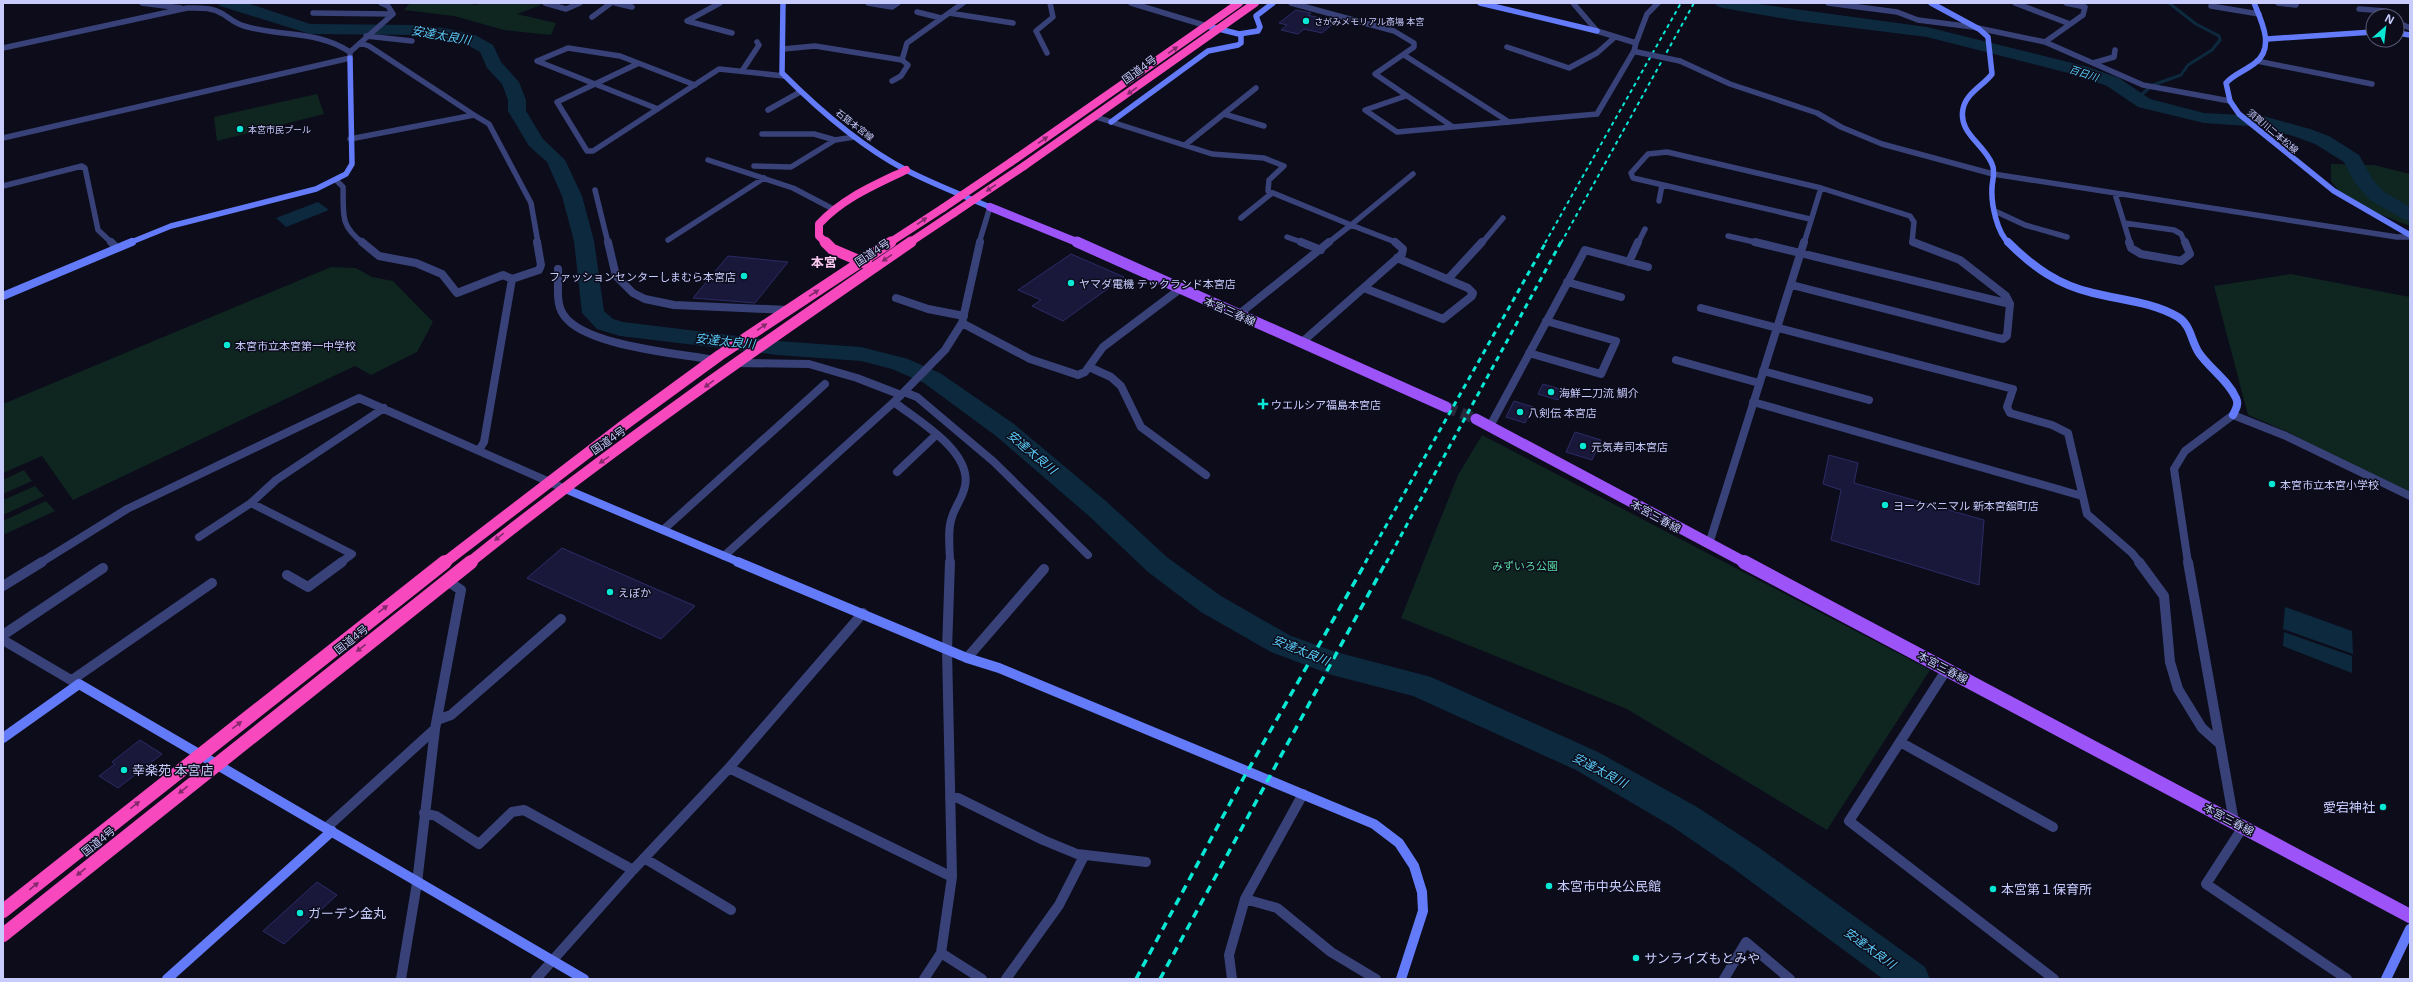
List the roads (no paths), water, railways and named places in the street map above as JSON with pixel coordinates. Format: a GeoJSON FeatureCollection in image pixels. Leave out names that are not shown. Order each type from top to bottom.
{"type":"FeatureCollection","features":[{"type":"Feature","properties":{"kind":"highway","name":"国道4号"},"geometry":{"type":"LineString","coordinates":[[3,911],[385,608],[620,428],[717,358],[1011,162],[1239,3]]}},
{"type":"Feature","properties":{"kind":"highway","name":"国道4号"},"geometry":{"type":"LineString","coordinates":[[3,935],[563,488],[799,318],[1096,117],[1255,3]]}},
{"type":"Feature","properties":{"kind":"highway"},"geometry":{"type":"LineString","coordinates":[[873,267],[832,249],[819,236],[819,224],[835,210],[906,170]]}},
{"type":"Feature","properties":{"kind":"main road","name":"本宮三春線"},"geometry":{"type":"LineString","coordinates":[[990,206],[1058,234],[1180,290],[1446,407]]}},
{"type":"Feature","properties":{"kind":"main road","name":"本宮三春線"},"geometry":{"type":"LineString","coordinates":[[1476,419],[2410,916]]}},
{"type":"Feature","properties":{"kind":"street"},"geometry":{"type":"LineString","coordinates":[[142,3],[213,9],[232,21],[245,26],[315,37],[350,55]]}},
{"type":"Feature","properties":{"kind":"street"},"geometry":{"type":"LineString","coordinates":[[381,3],[388,6],[393,14]]}},
{"type":"Feature","properties":{"kind":"street"},"geometry":{"type":"LineString","coordinates":[[545,3],[566,9],[580,3]]}},
{"type":"Feature","properties":{"kind":"street"},"geometry":{"type":"LineString","coordinates":[[592,17],[611,3]]}},
{"type":"Feature","properties":{"kind":"street"},"geometry":{"type":"LineString","coordinates":[[615,3],[632,7]]}},
{"type":"Feature","properties":{"kind":"street"},"geometry":{"type":"LineString","coordinates":[[720,3],[687,21],[732,33]]}},
{"type":"Feature","properties":{"kind":"street"},"geometry":{"type":"LineString","coordinates":[[637,64],[557,102],[587,151],[594,151],[719,69],[784,76],[782,73],[784,49],[783,3]]}},
{"type":"Feature","properties":{"kind":"street"},"geometry":{"type":"LineString","coordinates":[[868,3],[892,7],[898,3]]}},
{"type":"Feature","properties":{"kind":"street"},"geometry":{"type":"LineString","coordinates":[[902,60],[907,43],[963,3]]}},
{"type":"Feature","properties":{"kind":"street"},"geometry":{"type":"LineString","coordinates":[[1047,53],[1036,31],[1054,17],[1050,3]]}},
{"type":"Feature","properties":{"kind":"street"},"geometry":{"type":"LineString","coordinates":[[1131,3],[1240,36],[1258,31],[1260,27],[1256,16],[1273,3]]}},
{"type":"Feature","properties":{"kind":"street"},"geometry":{"type":"LineString","coordinates":[[1291,3],[1394,31],[1414,43],[1414,47],[1404,55],[1375,74],[1453,127]]}},
{"type":"Feature","properties":{"kind":"street"},"geometry":{"type":"LineString","coordinates":[[1480,3],[1598,31],[1636,43]]}},
{"type":"Feature","properties":{"kind":"street"},"geometry":{"type":"LineString","coordinates":[[1573,3],[1598,31]]}},
{"type":"Feature","properties":{"kind":"street"},"geometry":{"type":"LineString","coordinates":[[1406,96],[1365,110],[1397,132],[1597,114],[1636,52],[1636,43],[1647,14],[1658,3]]}},
{"type":"Feature","properties":{"kind":"street"},"geometry":{"type":"LineString","coordinates":[[1828,3],[1897,12],[1930,22],[1973,27],[2045,42],[2143,85],[2157,89],[2230,101]]}},
{"type":"Feature","properties":{"kind":"street"},"geometry":{"type":"LineString","coordinates":[[1931,3],[1985,34],[1989,42],[1992,74],[1969,94],[1963,108],[1962,120],[1965,129],[1992,163],[1992,192],[2002,235],[2006,241],[2056,281],[2082,290],[2163,311],[2182,320],[2189,328],[2197,350],[2204,360],[2236,396],[2238,406],[2232,414],[2185,451],[2174,469],[2181,521],[2220,744],[2239,824],[2206,884],[2347,979]]}},
{"type":"Feature","properties":{"kind":"street"},"geometry":{"type":"LineString","coordinates":[[2015,3],[2070,24]]}},
{"type":"Feature","properties":{"kind":"street"},"geometry":{"type":"LineString","coordinates":[[2045,42],[2083,15],[2085,7],[2066,3]]}},
{"type":"Feature","properties":{"kind":"street"},"geometry":{"type":"LineString","coordinates":[[2254,3],[2267,39],[2262,55],[2257,61],[2372,84]]}},
{"type":"Feature","properties":{"kind":"street"},"geometry":{"type":"LineString","coordinates":[[2278,3],[2296,5]]}},
{"type":"Feature","properties":{"kind":"street"},"geometry":{"type":"LineString","coordinates":[[2211,6],[2259,14]]}},
{"type":"Feature","properties":{"kind":"street"},"geometry":{"type":"LineString","coordinates":[[3,48],[187,8]]}},
{"type":"Feature","properties":{"kind":"street"},"geometry":{"type":"LineString","coordinates":[[2359,9],[2365,9]]}},
{"type":"Feature","properties":{"kind":"street"},"geometry":{"type":"LineString","coordinates":[[916,12],[941,18]]}},
{"type":"Feature","properties":{"kind":"street"},"geometry":{"type":"LineString","coordinates":[[313,13],[393,14]]}},
{"type":"Feature","properties":{"kind":"street"},"geometry":{"type":"LineString","coordinates":[[949,13],[1013,23]]}},
{"type":"Feature","properties":{"kind":"street"},"geometry":{"type":"LineString","coordinates":[[3,138],[350,55],[367,36],[393,14]]}},
{"type":"Feature","properties":{"kind":"street"},"geometry":{"type":"LineString","coordinates":[[2267,39],[2365,33]]}},
{"type":"Feature","properties":{"kind":"street"},"geometry":{"type":"LineString","coordinates":[[367,36],[412,41]]}},
{"type":"Feature","properties":{"kind":"street"},"geometry":{"type":"LineString","coordinates":[[1111,122],[1208,52],[1241,43],[1240,36]]}},
{"type":"Feature","properties":{"kind":"street"},"geometry":{"type":"LineString","coordinates":[[1507,48],[1569,68],[1596,53],[1615,37]]}},
{"type":"Feature","properties":{"kind":"street"},"geometry":{"type":"LineString","coordinates":[[742,71],[759,45],[757,42]]}},
{"type":"Feature","properties":{"kind":"street"},"geometry":{"type":"LineString","coordinates":[[336,180],[342,188],[348,231],[373,254],[416,263],[442,274],[457,293],[503,275],[512,279],[539,270],[541,266],[531,203],[489,124],[369,46],[360,43]]}},
{"type":"Feature","properties":{"kind":"street"},"geometry":{"type":"LineString","coordinates":[[784,49],[815,46],[902,60],[908,65],[901,76],[892,81]]}},
{"type":"Feature","properties":{"kind":"street"},"geometry":{"type":"LineString","coordinates":[[658,109],[537,61],[568,48],[620,56],[637,64],[695,85]]}},
{"type":"Feature","properties":{"kind":"street"},"geometry":{"type":"LineString","coordinates":[[2093,63],[2114,57],[2115,50]]}},
{"type":"Feature","properties":{"kind":"street"},"geometry":{"type":"LineString","coordinates":[[1636,52],[1680,61],[1730,84],[1817,113],[1841,127],[1882,144],[1993,174],[2397,237],[2410,236]]}},
{"type":"Feature","properties":{"kind":"street"},"geometry":{"type":"LineString","coordinates":[[3,296],[171,226],[316,189],[346,174],[352,164],[350,139],[350,55]]}},
{"type":"Feature","properties":{"kind":"street"},"geometry":{"type":"LineString","coordinates":[[1404,55],[1509,122]]}},
{"type":"Feature","properties":{"kind":"street","name":"須賀川二本松線"},"geometry":{"type":"LineString","coordinates":[[2257,61],[2229,79],[2226,83],[2230,101],[2239,114],[2334,191],[2410,236]]}},
{"type":"Feature","properties":{"kind":"street","name":"石筵本宮線"},"geometry":{"type":"LineString","coordinates":[[784,76],[800,92],[854,137],[906,170],[990,206]]}},
{"type":"Feature","properties":{"kind":"street"},"geometry":{"type":"LineString","coordinates":[[1185,145],[1256,88]]}},
{"type":"Feature","properties":{"kind":"street"},"geometry":{"type":"LineString","coordinates":[[768,110],[800,92]]}},
{"type":"Feature","properties":{"kind":"street"},"geometry":{"type":"LineString","coordinates":[[1224,114],[1264,126]]}},
{"type":"Feature","properties":{"kind":"street"},"geometry":{"type":"LineString","coordinates":[[350,139],[474,115]]}},
{"type":"Feature","properties":{"kind":"street"},"geometry":{"type":"LineString","coordinates":[[1096,117],[1212,154],[1250,156],[1276,161],[1284,166],[1269,180],[1266,186],[1268,191],[1399,244],[1403,251],[1397,258],[1301,343]]}},
{"type":"Feature","properties":{"kind":"street"},"geometry":{"type":"LineString","coordinates":[[762,134],[814,134],[835,140]]}},
{"type":"Feature","properties":{"kind":"street"},"geometry":{"type":"LineString","coordinates":[[754,166],[791,166],[835,140],[854,137]]}},
{"type":"Feature","properties":{"kind":"street"},"geometry":{"type":"LineString","coordinates":[[1792,285],[2003,339],[2007,336],[2010,304],[2006,296],[1958,258],[1912,242],[1914,222],[1910,216],[1821,188],[1667,152],[1648,154],[1630,176],[1662,185],[1810,219]]}},
{"type":"Feature","properties":{"kind":"street"},"geometry":{"type":"LineString","coordinates":[[708,160],[793,188],[835,210]]}},
{"type":"Feature","properties":{"kind":"street"},"geometry":{"type":"LineString","coordinates":[[3,186],[82,166],[85,168],[98,230],[117,248]]}},
{"type":"Feature","properties":{"kind":"street"},"geometry":{"type":"LineString","coordinates":[[1238,315],[1321,250],[1413,174]]}},
{"type":"Feature","properties":{"kind":"street"},"geometry":{"type":"LineString","coordinates":[[668,240],[764,178]]}},
{"type":"Feature","properties":{"kind":"street"},"geometry":{"type":"LineString","coordinates":[[1659,200],[1662,185]]}},
{"type":"Feature","properties":{"kind":"street"},"geometry":{"type":"LineString","coordinates":[[1709,544],[1758,383],[1792,285],[1810,219],[1821,188]]}},
{"type":"Feature","properties":{"kind":"street"},"geometry":{"type":"LineString","coordinates":[[594,190],[616,276],[633,293],[658,303],[785,312]]}},
{"type":"Feature","properties":{"kind":"street"},"geometry":{"type":"LineString","coordinates":[[1241,218],[1272,193]]}},
{"type":"Feature","properties":{"kind":"street"},"geometry":{"type":"LineString","coordinates":[[2115,194],[2123,223],[2131,248],[2141,254],[2181,261],[2190,254],[2181,234],[2174,230],[2123,223]]}},
{"type":"Feature","properties":{"kind":"street"},"geometry":{"type":"LineString","coordinates":[[724,556],[894,402],[945,350],[963,320],[977,251],[990,206]]}},
{"type":"Feature","properties":{"kind":"street"},"geometry":{"type":"LineString","coordinates":[[1997,212],[2010,216],[2017,222],[2026,226],[2067,238]]}},
{"type":"Feature","properties":{"kind":"street"},"geometry":{"type":"LineString","coordinates":[[1448,279],[1466,262],[1502,218]]}},
{"type":"Feature","properties":{"kind":"street"},"geometry":{"type":"LineString","coordinates":[[1630,262],[1645,229]]}},
{"type":"Feature","properties":{"kind":"street"},"geometry":{"type":"LineString","coordinates":[[1728,236],[2010,304]]}},
{"type":"Feature","properties":{"kind":"street"},"geometry":{"type":"LineString","coordinates":[[1287,237],[1321,250]]}},
{"type":"Feature","properties":{"kind":"street"},"geometry":{"type":"LineString","coordinates":[[1490,426],[1585,250],[1648,267]]}},
{"type":"Feature","properties":{"kind":"street"},"geometry":{"type":"LineString","coordinates":[[1364,288],[1443,319],[1473,293],[1468,288],[1397,258]]}},
{"type":"Feature","properties":{"kind":"street"},"geometry":{"type":"LineString","coordinates":[[558,269],[559,306],[563,314],[577,327],[600,338],[717,358]]}},
{"type":"Feature","properties":{"kind":"street"},"geometry":{"type":"LineString","coordinates":[[479,450],[484,442],[512,279]]}},
{"type":"Feature","properties":{"kind":"street"},"geometry":{"type":"LineString","coordinates":[[1567,282],[1621,297]]}},
{"type":"Feature","properties":{"kind":"street"},"geometry":{"type":"LineString","coordinates":[[896,298],[963,320],[1014,352],[1078,376],[1083,374],[1103,347],[1180,290]]}},
{"type":"Feature","properties":{"kind":"street"},"geometry":{"type":"LineString","coordinates":[[1701,308],[2013,389],[2007,407],[2010,412],[2052,425],[2068,433],[2087,514],[2092,521],[2132,553],[2157,584],[2164,596],[2170,662],[2178,689],[2202,728],[2220,744]]}},
{"type":"Feature","properties":{"kind":"street"},"geometry":{"type":"LineString","coordinates":[[1529,353],[1601,374],[1616,341],[1546,321]]}},
{"type":"Feature","properties":{"kind":"street"},"geometry":{"type":"LineString","coordinates":[[1676,360],[1758,383]]}},
{"type":"Feature","properties":{"kind":"street"},"geometry":{"type":"LineString","coordinates":[[739,362],[808,364],[917,397],[994,462],[1088,555]]}},
{"type":"Feature","properties":{"kind":"street"},"geometry":{"type":"LineString","coordinates":[[1089,367],[1118,383],[1123,389],[1133,417],[1141,427],[1206,475]]}},
{"type":"Feature","properties":{"kind":"street"},"geometry":{"type":"LineString","coordinates":[[1763,370],[1869,400]]}},
{"type":"Feature","properties":{"kind":"street"},"geometry":{"type":"LineString","coordinates":[[663,530],[825,384]]}},
{"type":"Feature","properties":{"kind":"street"},"geometry":{"type":"LineString","coordinates":[[3,586],[127,509],[359,398],[479,450],[549,483],[863,613],[967,658],[998,668],[1374,824],[1400,843],[1414,866],[1422,892],[1423,912],[1401,979]]}},
{"type":"Feature","properties":{"kind":"street"},"geometry":{"type":"LineString","coordinates":[[894,402],[936,435],[960,458],[964,470],[965,486],[951,519],[948,650],[952,877],[942,954],[924,979]]}},
{"type":"Feature","properties":{"kind":"street"},"geometry":{"type":"LineString","coordinates":[[1753,402],[2082,496]]}},
{"type":"Feature","properties":{"kind":"street"},"geometry":{"type":"LineString","coordinates":[[199,537],[251,503],[276,480],[384,408]]}},
{"type":"Feature","properties":{"kind":"street"},"geometry":{"type":"LineString","coordinates":[[2232,414],[2286,436],[2410,496]]}},
{"type":"Feature","properties":{"kind":"street"},"geometry":{"type":"LineString","coordinates":[[897,472],[936,435]]}},
{"type":"Feature","properties":{"kind":"street"},"geometry":{"type":"LineString","coordinates":[[251,503],[352,554],[308,586],[286,575]]}},
{"type":"Feature","properties":{"kind":"street"},"geometry":{"type":"LineString","coordinates":[[3,635],[103,568]]}},
{"type":"Feature","properties":{"kind":"street"},"geometry":{"type":"LineString","coordinates":[[967,658],[1044,569]]}},
{"type":"Feature","properties":{"kind":"street"},"geometry":{"type":"LineString","coordinates":[[402,979],[417,883],[424,813],[441,696],[462,590],[446,580]]}},
{"type":"Feature","properties":{"kind":"street"},"geometry":{"type":"LineString","coordinates":[[3,738],[75,682],[212,582]]}},
{"type":"Feature","properties":{"kind":"street"},"geometry":{"type":"LineString","coordinates":[[536,979],[633,870],[729,768],[863,613]]}},
{"type":"Feature","properties":{"kind":"street"},"geometry":{"type":"LineString","coordinates":[[167,979],[329,830],[437,722],[451,715],[561,619]]}},
{"type":"Feature","properties":{"kind":"street"},"geometry":{"type":"LineString","coordinates":[[3,640],[200,754],[417,883],[584,979]]}},
{"type":"Feature","properties":{"kind":"street"},"geometry":{"type":"LineString","coordinates":[[1947,669],[1849,821],[2054,979]]}},
{"type":"Feature","properties":{"kind":"street"},"geometry":{"type":"LineString","coordinates":[[1900,742],[2053,828]]}},
{"type":"Feature","properties":{"kind":"street"},"geometry":{"type":"LineString","coordinates":[[729,768],[952,877]]}},
{"type":"Feature","properties":{"kind":"street"},"geometry":{"type":"LineString","coordinates":[[1232,979],[1229,955],[1245,899],[1303,794]]}},
{"type":"Feature","properties":{"kind":"street"},"geometry":{"type":"LineString","coordinates":[[950,797],[958,798],[1043,840],[1084,856],[1146,862]]}},
{"type":"Feature","properties":{"kind":"street"},"geometry":{"type":"LineString","coordinates":[[424,813],[436,816],[479,844],[512,812],[524,810],[633,870]]}},
{"type":"Feature","properties":{"kind":"street"},"geometry":{"type":"LineString","coordinates":[[1006,979],[1041,934],[1064,896],[1084,856]]}},
{"type":"Feature","properties":{"kind":"street"},"geometry":{"type":"LineString","coordinates":[[644,858],[731,910]]}},
{"type":"Feature","properties":{"kind":"street"},"geometry":{"type":"LineString","coordinates":[[1245,899],[1277,908],[1331,952],[1376,979]]}},
{"type":"Feature","properties":{"kind":"street"},"geometry":{"type":"LineString","coordinates":[[2386,979],[2410,928]]}},
{"type":"Feature","properties":{"kind":"street"},"geometry":{"type":"LineString","coordinates":[[1724,979],[1746,942],[1790,979]]}},
{"type":"Feature","properties":{"kind":"street"},"geometry":{"type":"LineString","coordinates":[[942,954],[982,979]]}},
{"type":"Feature","properties":{"kind":"water"},"geometry":{"type":"Polygon","coordinates":[[[318,202],[329,210],[286,227],[276,218],[318,202]]]}},
{"type":"Feature","properties":{"kind":"water"},"geometry":{"type":"Polygon","coordinates":[[[2285,607],[2352,631],[2353,654],[2283,629],[2285,607]]]}},
{"type":"Feature","properties":{"kind":"water"},"geometry":{"type":"Polygon","coordinates":[[[2284,632],[2352,656],[2352,673],[2283,646],[2284,632]]]}},
{"type":"Feature","properties":{"kind":"waterway","name":"安達太良川"},"geometry":{"type":"LineString","coordinates":[[226,3],[247,8],[289,24],[310,29],[382,29],[444,33],[469,39],[487,49],[493,64],[510,82],[517,100],[517,111],[536,142],[555,160],[572,196],[584,241],[593,313],[605,324],[620,329],[778,348],[861,354],[900,364],[932,378],[1005,430],[1098,509],[1158,565],[1211,604],[1281,644],[1332,663],[1420,686],[1587,761],[1685,817],[1746,858],[1912,979]]}},
{"type":"Feature","properties":{"kind":"waterway","name":"百日川"},"geometry":{"type":"LineString","coordinates":[[1723,3],[1798,16],[1927,32],[2082,71],[2113,82],[2144,103],[2204,118],[2263,122],[2303,133],[2322,140],[2352,159],[2365,183],[2377,196],[2410,215]]}},
{"type":"Feature","properties":{"kind":"waterway"},"geometry":{"type":"LineString","coordinates":[[2136,99],[2153,85],[2181,75],[2188,65],[2212,50],[2220,40],[2219,36],[2196,24],[2169,3]]}},
{"type":"Feature","properties":{"kind":"tunnel"},"geometry":{"type":"LineString","coordinates":[[1446,407],[1476,419]]}},
{"type":"Feature","properties":{"kind":"railway"},"geometry":{"type":"LineString","coordinates":[[1545,243],[1681,3]]}},
{"type":"Feature","properties":{"kind":"railway"},"geometry":{"type":"LineString","coordinates":[[1561,243],[1694,3]]}},
{"type":"Feature","properties":{"kind":"railway"},"geometry":{"type":"LineString","coordinates":[[1365,563],[1546,242]]}},
{"type":"Feature","properties":{"kind":"railway"},"geometry":{"type":"LineString","coordinates":[[1386,563],[1561,242]]}},
{"type":"Feature","properties":{"kind":"railway"},"geometry":{"type":"LineString","coordinates":[[1136,979],[1243,779],[1366,562]]}},
{"type":"Feature","properties":{"kind":"railway"},"geometry":{"type":"LineString","coordinates":[[1160,979],[1386,562]]}},
{"type":"Feature","properties":{"kind":"place","name":"さがみメモリアル斎場 本宮"},"geometry":{"type":"Point","coordinates":[1306,21]}},
{"type":"Feature","properties":{"kind":"place","name":"本宮市民プール"},"geometry":{"type":"Point","coordinates":[240,129]}},
{"type":"Feature","properties":{"kind":"place","name":"ファッションセンターしまむら本宮店"},"geometry":{"type":"Point","coordinates":[744,276]}},
{"type":"Feature","properties":{"kind":"place","name":"ヤマダ電機 テックランド本宮店"},"geometry":{"type":"Point","coordinates":[1071,283]}},
{"type":"Feature","properties":{"kind":"place","name":"本宮市立本宮第一中学校"},"geometry":{"type":"Point","coordinates":[227,345]}},
{"type":"Feature","properties":{"kind":"place","name":"海鮮二刀流 鯛介"},"geometry":{"type":"Point","coordinates":[1551,392]}},
{"type":"Feature","properties":{"kind":"place","name":"ウエルシア福島本宮店"},"geometry":{"type":"Point","coordinates":[1263,404]}},
{"type":"Feature","properties":{"kind":"place","name":"八剣伝 本宮店"},"geometry":{"type":"Point","coordinates":[1520,412]}},
{"type":"Feature","properties":{"kind":"place","name":"元気寿司本宮店"},"geometry":{"type":"Point","coordinates":[1583,446]}},
{"type":"Feature","properties":{"kind":"place","name":"本宮市立本宮小学校"},"geometry":{"type":"Point","coordinates":[2272,484]}},
{"type":"Feature","properties":{"kind":"place","name":"ヨークベニマル 新本宮舘町店"},"geometry":{"type":"Point","coordinates":[1885,505]}},
{"type":"Feature","properties":{"kind":"place","name":"えぽか"},"geometry":{"type":"Point","coordinates":[610,592]}},
{"type":"Feature","properties":{"kind":"place","name":"幸楽苑 本宮店"},"geometry":{"type":"Point","coordinates":[124,770]}},
{"type":"Feature","properties":{"kind":"place","name":"愛宕神社"},"geometry":{"type":"Point","coordinates":[2383,807]}},
{"type":"Feature","properties":{"kind":"place","name":"本宮市中央公民館"},"geometry":{"type":"Point","coordinates":[1549,886]}},
{"type":"Feature","properties":{"kind":"place","name":"本宮第１保育所"},"geometry":{"type":"Point","coordinates":[1993,889]}},
{"type":"Feature","properties":{"kind":"place","name":"ガーデン金丸"},"geometry":{"type":"Point","coordinates":[300,913]}},
{"type":"Feature","properties":{"kind":"place","name":"サンライズもとみや"},"geometry":{"type":"Point","coordinates":[1636,958]}},
{"type":"Feature","properties":{"kind":"district","name":"本宮"},"geometry":{"type":"Point","coordinates":[824,262]}},
{"type":"Feature","properties":{"kind":"park label","name":"みずいろ公園"},"geometry":{"type":"Point","coordinates":[1525,565]}}]}
